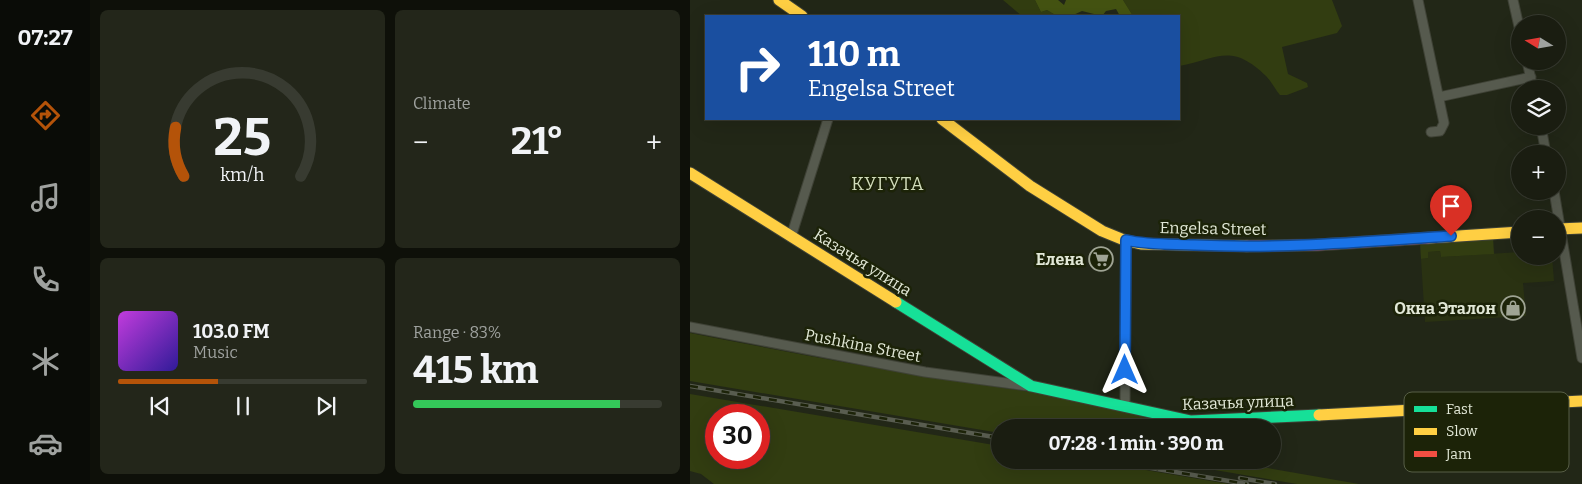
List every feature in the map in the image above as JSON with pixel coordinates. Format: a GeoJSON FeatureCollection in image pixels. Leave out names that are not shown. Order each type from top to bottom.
{"type":"FeatureCollection","features":[{"type":"Feature","properties":{"kind":"street"},"geometry":{"type":"LineString","coordinates":[[779,0],[801,15]]}},
{"type":"Feature","properties":{"kind":"street"},"geometry":{"type":"LineString","coordinates":[[1418,0],[1439,97],[1443,126],[1440,130],[1431,132]]}},
{"type":"Feature","properties":{"kind":"street"},"geometry":{"type":"LineString","coordinates":[[1513,0],[1516,15]]}},
{"type":"Feature","properties":{"kind":"street"},"geometry":{"type":"LineString","coordinates":[[1529,70],[1531,80]]}},
{"type":"Feature","properties":{"kind":"street"},"geometry":{"type":"LineString","coordinates":[[1439,97],[1530,77]]}},
{"type":"Feature","properties":{"kind":"street"},"geometry":{"type":"LineString","coordinates":[[791,236],[828,120]]}},
{"type":"Feature","properties":{"kind":"street","name":"Engelsa Street"},"geometry":{"type":"LineString","coordinates":[[943,120],[1059,204],[1100,230],[1126,240],[1209,245],[1269,246],[1346,244],[1511,233]]}},
{"type":"Feature","properties":{"kind":"street","name":"Казачья улица"},"geometry":{"type":"LineString","coordinates":[[690,173],[1031,386],[1125,407],[1170,420],[1202,422],[1404,411]]}},
{"type":"Feature","properties":{"kind":"street"},"geometry":{"type":"LineString","coordinates":[[1566,229],[1582,228]]}},
{"type":"Feature","properties":{"kind":"street"},"geometry":{"type":"LineString","coordinates":[[1125,407],[1126,240]]}},
{"type":"Feature","properties":{"kind":"street"},"geometry":{"type":"LineString","coordinates":[[1566,264],[1582,358]]}},
{"type":"Feature","properties":{"kind":"street","name":"Pushkina Street"},"geometry":{"type":"LineString","coordinates":[[690,327],[924,372],[1031,386]]}},
{"type":"Feature","properties":{"kind":"street","name":"Казачья улица"},"geometry":{"type":"LineString","coordinates":[[1569,402],[1582,401]]}},
{"type":"Feature","properties":{"kind":"shaded area"},"geometry":{"type":"Polygon","coordinates":[[[1003,0],[1035,0],[1041,12],[1047,10],[1055,15],[1021,15],[1003,0]]]}},
{"type":"Feature","properties":{"kind":"shaded area"},"geometry":{"type":"Polygon","coordinates":[[[1035,0],[1058,0],[1064,5],[1066,0],[1123,0],[1132,15],[1119,15],[1116,9],[1106,11],[1103,15],[1082,11],[1073,15],[1055,15],[1047,10],[1041,12],[1035,0]]]}},
{"type":"Feature","properties":{"kind":"shaded area"},"geometry":{"type":"Polygon","coordinates":[[[1123,0],[1332,0],[1342,26],[1337,33],[1282,47],[1288,74],[1307,83],[1308,87],[1287,95],[1280,95],[1268,78],[1254,66],[1243,59],[1233,56],[1214,57],[1180,66],[1180,15],[1132,15],[1123,0]]]}},
{"type":"Feature","properties":{"kind":"shaded area"},"geometry":{"type":"Polygon","coordinates":[[[1493,238],[1494,254],[1441,257],[1440,251],[1428,252],[1428,258],[1421,259],[1420,243],[1493,238]]]}},
{"type":"Feature","properties":{"kind":"shaded area"},"geometry":{"type":"Polygon","coordinates":[[[1440,251],[1441,257],[1511,253],[1511,265],[1553,265],[1554,281],[1523,283],[1526,316],[1425,322],[1421,259],[1428,258],[1428,252],[1440,251]]]}},
{"type":"Feature","properties":{"kind":"shaded area"},"geometry":{"type":"Polygon","coordinates":[[[690,333],[808,356],[1069,399],[1150,419],[991,419],[991,431],[690,381],[690,333]]]}},
{"type":"Feature","properties":{"kind":"shaded area"},"geometry":{"type":"Polygon","coordinates":[[[690,394],[750,404],[705,404],[705,469],[770,469],[770,407],[991,444],[991,469],[1140,469],[1229,484],[714,484],[701,474],[690,471],[690,394]]]}},
{"type":"Feature","properties":{"kind":"shaded area"},"geometry":{"type":"Polygon","coordinates":[[[1209,469],[1273,469],[1359,484],[1297,484],[1209,469]]]}},
{"type":"Feature","properties":{"kind":"railway"},"geometry":{"type":"LineString","coordinates":[[690,386],[991,436]]}},
{"type":"Feature","properties":{"kind":"railway"},"geometry":{"type":"LineString","coordinates":[[1157,469],[1247,484]]}},
{"type":"Feature","properties":{"kind":"railway"},"geometry":{"type":"LineString","coordinates":[[1240,478],[1275,484]]}},
{"type":"Feature","properties":{"kind":"traffic: fast"},"geometry":{"type":"LineString","coordinates":[[896,302],[1031,386],[1191,421],[1319,415]]}},
{"type":"Feature","properties":{"kind":"traffic: slow"},"geometry":{"type":"LineString","coordinates":[[779,0],[801,15]]}},
{"type":"Feature","properties":{"kind":"traffic: slow"},"geometry":{"type":"LineString","coordinates":[[943,120],[1030,186],[1102,231],[1124,240],[1141,244],[1247,246]]}},
{"type":"Feature","properties":{"kind":"traffic: slow"},"geometry":{"type":"LineString","coordinates":[[690,173],[896,302]]}},
{"type":"Feature","properties":{"kind":"traffic: slow"},"geometry":{"type":"LineString","coordinates":[[1566,229],[1582,228]]}},
{"type":"Feature","properties":{"kind":"traffic: slow"},"geometry":{"type":"LineString","coordinates":[[1428,238],[1511,233]]}},
{"type":"Feature","properties":{"kind":"traffic: slow"},"geometry":{"type":"LineString","coordinates":[[1569,402],[1582,401]]}},
{"type":"Feature","properties":{"kind":"traffic: slow"},"geometry":{"type":"LineString","coordinates":[[1319,415],[1404,410]]}},
{"type":"Feature","properties":{"kind":"traffic: jam"},"geometry":{"type":"LineString","coordinates":[[1247,246],[1317,245],[1428,238]]}},
{"type":"Feature","properties":{"kind":"place","name":"Елена"},"geometry":{"type":"Point","coordinates":[1101,259]}},
{"type":"Feature","properties":{"kind":"place","name":"Окна Эталон"},"geometry":{"type":"Point","coordinates":[1513,308]}},
{"type":"Feature","properties":{"kind":"district","name":"КУГУТА"},"geometry":{"type":"Point","coordinates":[888,184]}},
{"type":"Feature","properties":{"kind":"route"},"geometry":{"type":"LineString","coordinates":[[1125,370],[1126,240],[1146,243],[1269,246],[1346,244],[1451,236]]}}]}
